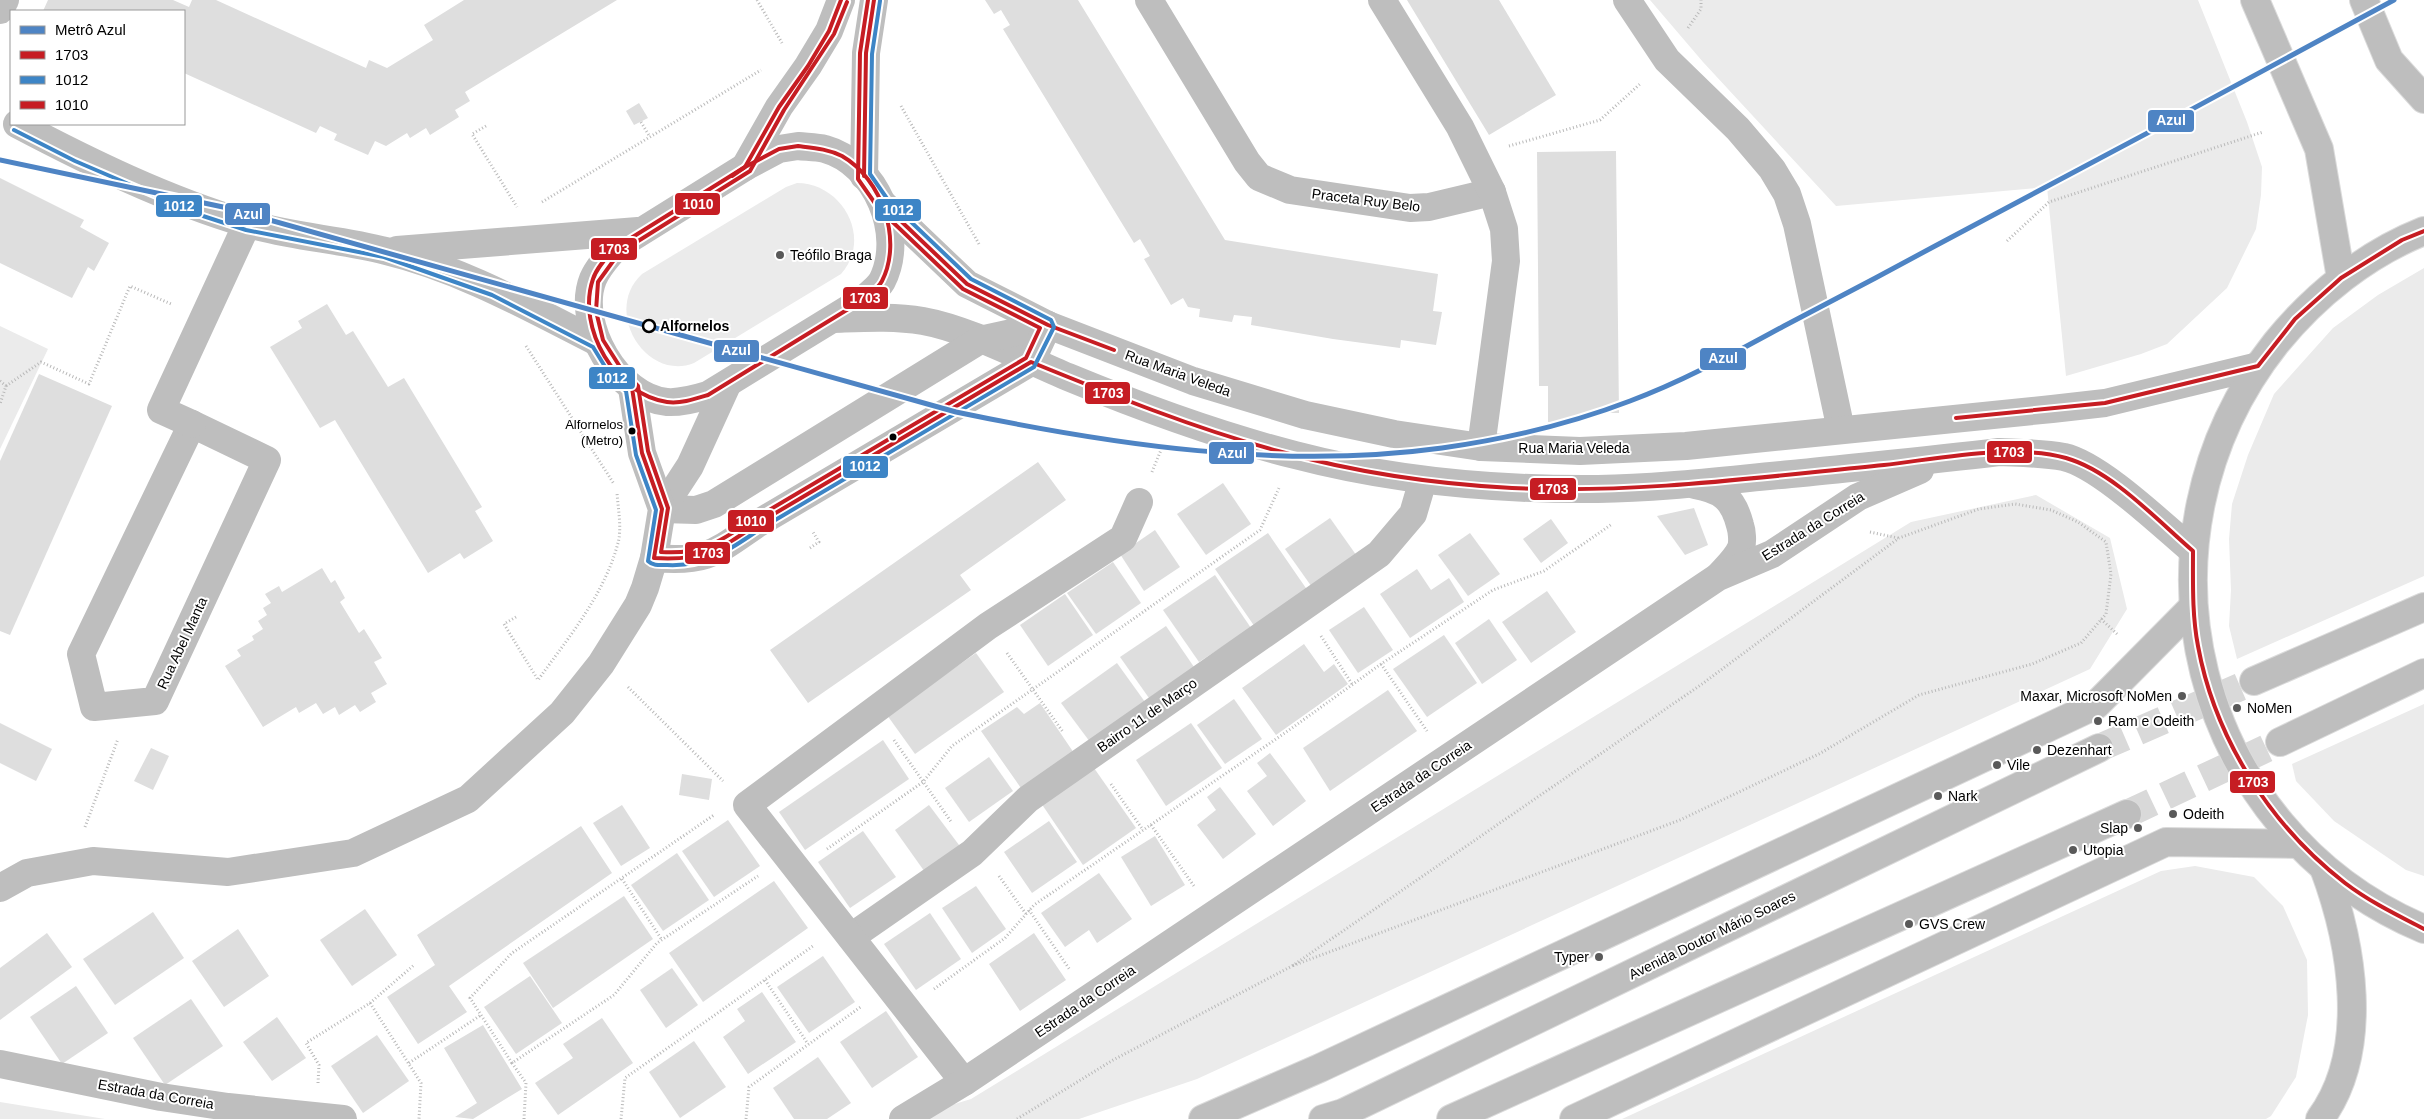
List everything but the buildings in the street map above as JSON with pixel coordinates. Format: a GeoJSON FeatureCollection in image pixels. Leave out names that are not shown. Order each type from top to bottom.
{"type":"FeatureCollection","features":[{"type":"Feature","properties":{"kind":"main road"},"geometry":{"type":"LineString","coordinates":[[0,10],[5,0]]}},
{"type":"Feature","properties":{"kind":"main road"},"geometry":{"type":"LineString","coordinates":[[746,167],[779,106],[808,66],[829,30],[841,0]]}},
{"type":"Feature","properties":{"kind":"main road"},"geometry":{"type":"LineString","coordinates":[[864,176],[866,53],[874,0]]}},
{"type":"Feature","properties":{"kind":"main road","name":"Praceta Ruy Belo"},"geometry":{"type":"LineString","coordinates":[[1149,0],[1247,162],[1259,177],[1290,190],[1410,208],[1429,207],[1492,192]]}},
{"type":"Feature","properties":{"kind":"main road"},"geometry":{"type":"LineString","coordinates":[[1382,0],[1466,140],[1492,192],[1504,230],[1506,260],[1481,447]]}},
{"type":"Feature","properties":{"kind":"main road"},"geometry":{"type":"LineString","coordinates":[[1627,0],[1667,60],[1738,129],[1772,169],[1787,194],[1797,224],[1841,430]]}},
{"type":"Feature","properties":{"kind":"main road"},"geometry":{"type":"LineString","coordinates":[[2255,0],[2319,150],[2340,278]]}},
{"type":"Feature","properties":{"kind":"main road"},"geometry":{"type":"LineString","coordinates":[[2364,0],[2389,60],[2424,99]]}},
{"type":"Feature","properties":{"kind":"main road"},"geometry":{"type":"LineString","coordinates":[[19,125],[77,156],[205,210],[247,224],[386,251],[494,289],[597,342]]}},
{"type":"Feature","properties":{"kind":"main road"},"geometry":{"type":"LineString","coordinates":[[798,146],[826,150],[848,161],[864,176],[883,204],[891,230],[891,249],[881,282],[864,300],[708,395],[685,401],[666,402],[647,397],[632,388],[617,374],[597,342],[590,311],[592,280],[600,266],[615,248],[746,167],[779,150],[798,146]]}},
{"type":"Feature","properties":{"kind":"main road","name":"Rua Maria Veleda"},"geometry":{"type":"LineString","coordinates":[[883,204],[968,284],[1048,325],[1193,381],[1306,415],[1394,434],[1481,447],[1580,451],[1676,447],[2104,403],[2258,366]]}},
{"type":"Feature","properties":{"kind":"main road","name":"Rua Abel Manta"},"geometry":{"type":"LineString","coordinates":[[192,424],[82,654],[94,707],[156,701],[267,460],[192,424],[161,410],[247,224]]}},
{"type":"Feature","properties":{"kind":"main road"},"geometry":{"type":"LineString","coordinates":[[386,251],[642,231]]}},
{"type":"Feature","properties":{"kind":"main road"},"geometry":{"type":"LineString","coordinates":[[2424,231],[2402,240],[2340,278],[2296,319],[2258,366],[2226,424],[2216,450],[2204,486],[2193,551],[2193,607],[2200,659],[2215,710],[2236,758],[2265,803],[2299,844],[2324,868],[2362,896],[2403,920],[2424,929]]}},
{"type":"Feature","properties":{"kind":"main road"},"geometry":{"type":"LineString","coordinates":[[833,319],[892,317],[922,321],[980,340],[1174,419],[1293,455],[1363,471],[1424,480],[1521,488],[1602,489],[1687,484],[1999,452],[2033,453],[2065,458],[2086,467],[2116,487],[2193,551]]}},
{"type":"Feature","properties":{"kind":"main road"},"geometry":{"type":"LineString","coordinates":[[662,509],[696,510],[714,504],[980,340],[1048,325]]}},
{"type":"Feature","properties":{"kind":"main road"},"geometry":{"type":"LineString","coordinates":[[654,558],[688,560],[714,553],[757,524],[1031,362],[1048,325]]}},
{"type":"Feature","properties":{"kind":"main road"},"geometry":{"type":"LineString","coordinates":[[0,888],[27,873],[93,861],[228,872],[353,853],[468,799],[562,713],[601,664],[638,605],[654,558],[662,509],[690,466],[727,385]]}},
{"type":"Feature","properties":{"kind":"main road"},"geometry":{"type":"LineString","coordinates":[[632,388],[642,453],[662,509]]}},
{"type":"Feature","properties":{"kind":"main road","name":"Estrada da Correia"},"geometry":{"type":"LineString","coordinates":[[903,1119],[964,1082],[1718,577],[1772,554],[1858,496],[1900,477],[1953,458]]}},
{"type":"Feature","properties":{"kind":"main road","name":"Bairro 11 de Março"},"geometry":{"type":"LineString","coordinates":[[846,931],[972,853],[1028,799],[1380,554],[1413,514],[1424,480]]}},
{"type":"Feature","properties":{"kind":"main road"},"geometry":{"type":"LineString","coordinates":[[1687,484],[1713,489],[1729,499],[1737,513],[1742,532],[1741,548],[1718,577]]}},
{"type":"Feature","properties":{"kind":"main road"},"geometry":{"type":"LineString","coordinates":[[964,1082],[746,804],[988,626],[1123,538],[1139,502]]}},
{"type":"Feature","properties":{"kind":"main road"},"geometry":{"type":"LineString","coordinates":[[1202,1119],[1338,1060],[2096,705],[2193,607]]}},
{"type":"Feature","properties":{"kind":"main road"},"geometry":{"type":"LineString","coordinates":[[2254,681],[2424,607]]}},
{"type":"Feature","properties":{"kind":"main road"},"geometry":{"type":"LineString","coordinates":[[2280,742],[2424,673]]}},
{"type":"Feature","properties":{"kind":"main road","name":"Avenida Doutor Mário Soares"},"geometry":{"type":"LineString","coordinates":[[1323,1119],[1343,1113],[2099,748]]}},
{"type":"Feature","properties":{"kind":"main road"},"geometry":{"type":"LineString","coordinates":[[1451,1119],[2127,814]]}},
{"type":"Feature","properties":{"kind":"main road"},"geometry":{"type":"LineString","coordinates":[[1574,1119],[2166,842],[2299,844]]}},
{"type":"Feature","properties":{"kind":"main road"},"geometry":{"type":"LineString","coordinates":[[2320,1119],[2342,1074],[2351,1026],[2351,970],[2342,918],[2324,868]]}},
{"type":"Feature","properties":{"kind":"main road","name":"Estrada da Correia"},"geometry":{"type":"LineString","coordinates":[[0,1064],[161,1097],[344,1119]]}},
{"type":"Feature","properties":{"kind":"path"},"geometry":{"type":"LineString","coordinates":[[539,204],[764,68]]}},
{"type":"Feature","properties":{"kind":"path"},"geometry":{"type":"LineString","coordinates":[[1466,140],[1481,130],[1494,151],[1600,120],[1630,93]]}},
{"type":"Feature","properties":{"kind":"path"},"geometry":{"type":"LineString","coordinates":[[899,103],[979,245]]}},
{"type":"Feature","properties":{"kind":"path"},"geometry":{"type":"LineString","coordinates":[[641,122],[650,137]]}},
{"type":"Feature","properties":{"kind":"path"},"geometry":{"type":"LineString","coordinates":[[2007,241],[2049,202],[2263,132]]}},
{"type":"Feature","properties":{"kind":"path"},"geometry":{"type":"LineString","coordinates":[[0,404],[6,386],[41,362],[89,384],[130,286],[203,319]]}},
{"type":"Feature","properties":{"kind":"path"},"geometry":{"type":"LineString","coordinates":[[523,340],[617,489]]}},
{"type":"Feature","properties":{"kind":"path"},"geometry":{"type":"LineString","coordinates":[[0,381],[6,386]]}},
{"type":"Feature","properties":{"kind":"path"},"geometry":{"type":"LineString","coordinates":[[1139,502],[1174,419]]}},
{"type":"Feature","properties":{"kind":"path"},"geometry":{"type":"LineString","coordinates":[[512,1063],[614,995],[662,940],[924,782],[952,746],[1260,530],[1293,455]]}},
{"type":"Feature","properties":{"kind":"path"},"geometry":{"type":"LineString","coordinates":[[1017,1119],[1113,1060],[1292,966],[1702,684],[1898,538],[1979,509],[2016,504],[2051,510],[2078,522],[2106,542],[2111,574],[2106,614],[2081,643],[2032,664],[1919,695],[1819,754],[1680,820],[1292,966]]}},
{"type":"Feature","properties":{"kind":"path"},"geometry":{"type":"LineString","coordinates":[[906,1008],[1005,938],[1029,910],[1381,664],[1493,590],[1544,570],[1612,525]]}},
{"type":"Feature","properties":{"kind":"path"},"geometry":{"type":"LineString","coordinates":[[810,527],[820,542],[810,548]]}},
{"type":"Feature","properties":{"kind":"path"},"geometry":{"type":"LineString","coordinates":[[2101,619],[2121,637]]}},
{"type":"Feature","properties":{"kind":"path"},"geometry":{"type":"LineString","coordinates":[[988,626],[1083,760]]}},
{"type":"Feature","properties":{"kind":"path"},"geometry":{"type":"LineString","coordinates":[[1316,629],[1352,684]]}},
{"type":"Feature","properties":{"kind":"path"},"geometry":{"type":"LineString","coordinates":[[1381,664],[1446,759]]}},
{"type":"Feature","properties":{"kind":"path"},"geometry":{"type":"LineString","coordinates":[[71,865],[132,703]]}},
{"type":"Feature","properties":{"kind":"path"},"geometry":{"type":"LineString","coordinates":[[649,707],[713,772]]}},
{"type":"Feature","properties":{"kind":"path"},"geometry":{"type":"LineString","coordinates":[[874,710],[972,853]]}},
{"type":"Feature","properties":{"kind":"path"},"geometry":{"type":"LineString","coordinates":[[1107,779],[1143,830]]}},
{"type":"Feature","properties":{"kind":"path"},"geometry":{"type":"LineString","coordinates":[[524,1119],[526,1084],[470,998],[512,953],[681,840],[739,797],[746,804]]}},
{"type":"Feature","properties":{"kind":"path"},"geometry":{"type":"LineString","coordinates":[[1151,825],[1214,915]]}},
{"type":"Feature","properties":{"kind":"path"},"geometry":{"type":"LineString","coordinates":[[995,870],[1026,914]]}},
{"type":"Feature","properties":{"kind":"path"},"geometry":{"type":"LineString","coordinates":[[622,879],[662,940]]}},
{"type":"Feature","properties":{"kind":"path"},"geometry":{"type":"LineString","coordinates":[[1029,910],[1071,971]]}},
{"type":"Feature","properties":{"kind":"path"},"geometry":{"type":"LineString","coordinates":[[621,1119],[625,1078],[765,980],[846,931]]}},
{"type":"Feature","properties":{"kind":"path"},"geometry":{"type":"LineString","coordinates":[[316,1116],[318,1065],[306,1043],[370,1003],[414,965]]}},
{"type":"Feature","properties":{"kind":"path"},"geometry":{"type":"LineString","coordinates":[[765,980],[808,1044]]}},
{"type":"Feature","properties":{"kind":"path"},"geometry":{"type":"LineString","coordinates":[[746,1119],[749,1087],[889,987]]}},
{"type":"Feature","properties":{"kind":"path"},"geometry":{"type":"LineString","coordinates":[[370,1003],[422,1083],[419,1119]]}},
{"type":"Feature","properties":{"kind":"path"},"geometry":{"type":"LineString","coordinates":[[408,1063],[481,1015]]}},
{"type":"Feature","properties":{"kind":"shaded area"},"geometry":{"type":"Polygon","coordinates":[[[1650,0],[2198,0],[2247,122],[2262,167],[2261,195],[2256,229],[2227,288],[2167,344],[2141,354],[2066,376],[2047,187],[1836,206],[1703,62],[1650,0]]]}},
{"type":"Feature","properties":{"kind":"shaded area"},"geometry":{"type":"Polygon","coordinates":[[[797,183],[813,185],[827,192],[839,202],[848,215],[853,229],[854,245],[850,260],[841,274],[694,363],[676,366],[660,362],[646,353],[635,340],[628,323],[626,306],[631,289],[642,274],[786,187],[797,183]]]}},
{"type":"Feature","properties":{"kind":"shaded area"},"geometry":{"type":"Polygon","coordinates":[[[2424,268],[2424,576],[2237,659],[2229,626],[2231,590],[2229,539],[2232,504],[2248,455],[2274,394],[2333,328],[2378,295],[2424,268]]]}},
{"type":"Feature","properties":{"kind":"shaded area"},"geometry":{"type":"Polygon","coordinates":[[[0,326],[48,349],[0,449],[0,326]]]}},
{"type":"Feature","properties":{"kind":"shaded area"},"geometry":{"type":"Polygon","coordinates":[[[2036,495],[2110,538],[2127,609],[2090,669],[1197,1079],[1079,1119],[906,1119],[971,1099],[1911,522],[2036,495]]]}},
{"type":"Feature","properties":{"kind":"shaded area"},"geometry":{"type":"Polygon","coordinates":[[[2424,704],[2424,876],[2406,870],[2334,821],[2296,781],[2292,764],[2424,704]]]}},
{"type":"Feature","properties":{"kind":"shaded area"},"geometry":{"type":"Polygon","coordinates":[[[2195,866],[2254,877],[2283,906],[2307,960],[2308,1015],[2296,1077],[2271,1116],[2266,1119],[1622,1119],[2161,871],[2195,866]]]}},
{"type":"Feature","properties":{"kind":"shaded area"},"geometry":{"type":"Polygon","coordinates":[[[0,1102],[105,1119],[0,1119],[0,1102]]]}},
{"type":"Feature","properties":{"kind":"tunnel"},"geometry":{"type":"LineString","coordinates":[[2099,748],[2254,681]]}},
{"type":"Feature","properties":{"kind":"tunnel"},"geometry":{"type":"LineString","coordinates":[[2127,814],[2280,742]]}},
{"type":"Feature","properties":{"kind":"metro line","name":"Azul"},"geometry":{"type":"LineString","coordinates":[[0,160],[223,207],[956,412],[1076,435],[1198,451],[1259,455],[1381,454],[1442,448],[1538,430],[1584,417],[1670,385],[2165,124],[2394,0]]}},
{"type":"Feature","properties":{"kind":"transit line","name":"1703"},"geometry":{"type":"LineString","coordinates":[[732,176],[745,167],[779,107],[808,66],[829,31],[841,0]]}},
{"type":"Feature","properties":{"kind":"transit line","name":"1010"},"geometry":{"type":"LineString","coordinates":[[847,2],[834,34],[784,110],[750,171],[619,253],[598,282],[596,311],[603,340],[622,370],[638,386],[648,451],[668,508],[661,552],[700,549],[721,540],[1026,358],[1040,328],[963,289],[879,209],[858,179],[860,53],[868,0]]}},
{"type":"Feature","properties":{"kind":"transit line","name":"1703"},"geometry":{"type":"LineString","coordinates":[[864,176],[866,53],[874,0]]}},
{"type":"Feature","properties":{"kind":"transit line","name":"1012"},"geometry":{"type":"LineString","coordinates":[[14,130],[75,161],[203,216],[246,230],[384,257],[492,295],[593,347],[612,378],[626,391],[636,455],[656,510],[648,561],[659,565],[681,565],[716,556],[738,544],[760,529],[1034,367],[1054,327],[1051,320],[971,279],[888,200],[870,174],[872,54],[880,1]]}},
{"type":"Feature","properties":{"kind":"transit line","name":"1703"},"geometry":{"type":"LineString","coordinates":[[798,146],[826,150],[842,156],[856,166],[868,179],[878,195],[889,229],[890,247],[888,265],[880,284],[863,300],[708,395],[682,402],[667,402],[648,397],[632,387],[617,373],[604,356],[595,338],[590,318],[589,298],[593,279],[600,266],[615,248],[745,167],[779,149],[798,146]]}},
{"type":"Feature","properties":{"kind":"transit line","name":"1703"},"geometry":{"type":"LineString","coordinates":[[883,204],[967,284],[1048,325],[1114,350]]}},
{"type":"Feature","properties":{"kind":"transit line","name":"1703"},"geometry":{"type":"LineString","coordinates":[[1956,418],[2105,403],[2258,366],[2295,319],[2341,278],[2402,240],[2424,231]]}},
{"type":"Feature","properties":{"kind":"transit line","name":"1703"},"geometry":{"type":"LineString","coordinates":[[632,388],[642,453],[662,509],[654,558],[671,559],[698,556],[731,541],[1031,362],[1153,410],[1215,432],[1278,451],[1394,476],[1483,486],[1559,489],[1652,487],[2000,452],[2023,452],[2066,458],[2083,464],[2117,485],[2193,551],[2195,623],[2206,681],[2232,747],[2270,807],[2293,835],[2345,883],[2374,902],[2424,929]]}},
{"type":"Feature","properties":{"kind":"place","name":"Teófilo Braga"},"geometry":{"type":"Point","coordinates":[780,255]}},
{"type":"Feature","properties":{"kind":"place","name":"Alfornelos"},"geometry":{"type":"Point","coordinates":[649,326]}},
{"type":"Feature","properties":{"kind":"place","name":"Alfornelos (Metro)"},"geometry":{"type":"Point","coordinates":[632,431]}},
{"type":"Feature","properties":{"kind":"place","name":"Maxar, Microsoft NoMen"},"geometry":{"type":"Point","coordinates":[2182,696]}},
{"type":"Feature","properties":{"kind":"place","name":"NoMen"},"geometry":{"type":"Point","coordinates":[2237,708]}},
{"type":"Feature","properties":{"kind":"place","name":"Ram e Odeith"},"geometry":{"type":"Point","coordinates":[2098,721]}},
{"type":"Feature","properties":{"kind":"place","name":"Dezenhart"},"geometry":{"type":"Point","coordinates":[2037,750]}},
{"type":"Feature","properties":{"kind":"place","name":"Vile"},"geometry":{"type":"Point","coordinates":[1997,765]}},
{"type":"Feature","properties":{"kind":"place","name":"Nark"},"geometry":{"type":"Point","coordinates":[1938,796]}},
{"type":"Feature","properties":{"kind":"place","name":"Odeith"},"geometry":{"type":"Point","coordinates":[2173,814]}},
{"type":"Feature","properties":{"kind":"place","name":"Slap"},"geometry":{"type":"Point","coordinates":[2138,828]}},
{"type":"Feature","properties":{"kind":"place","name":"Utopia"},"geometry":{"type":"Point","coordinates":[2073,850]}},
{"type":"Feature","properties":{"kind":"place","name":"GVS Crew"},"geometry":{"type":"Point","coordinates":[1909,924]}},
{"type":"Feature","properties":{"kind":"place","name":"Typer"},"geometry":{"type":"Point","coordinates":[1599,957]}}]}
